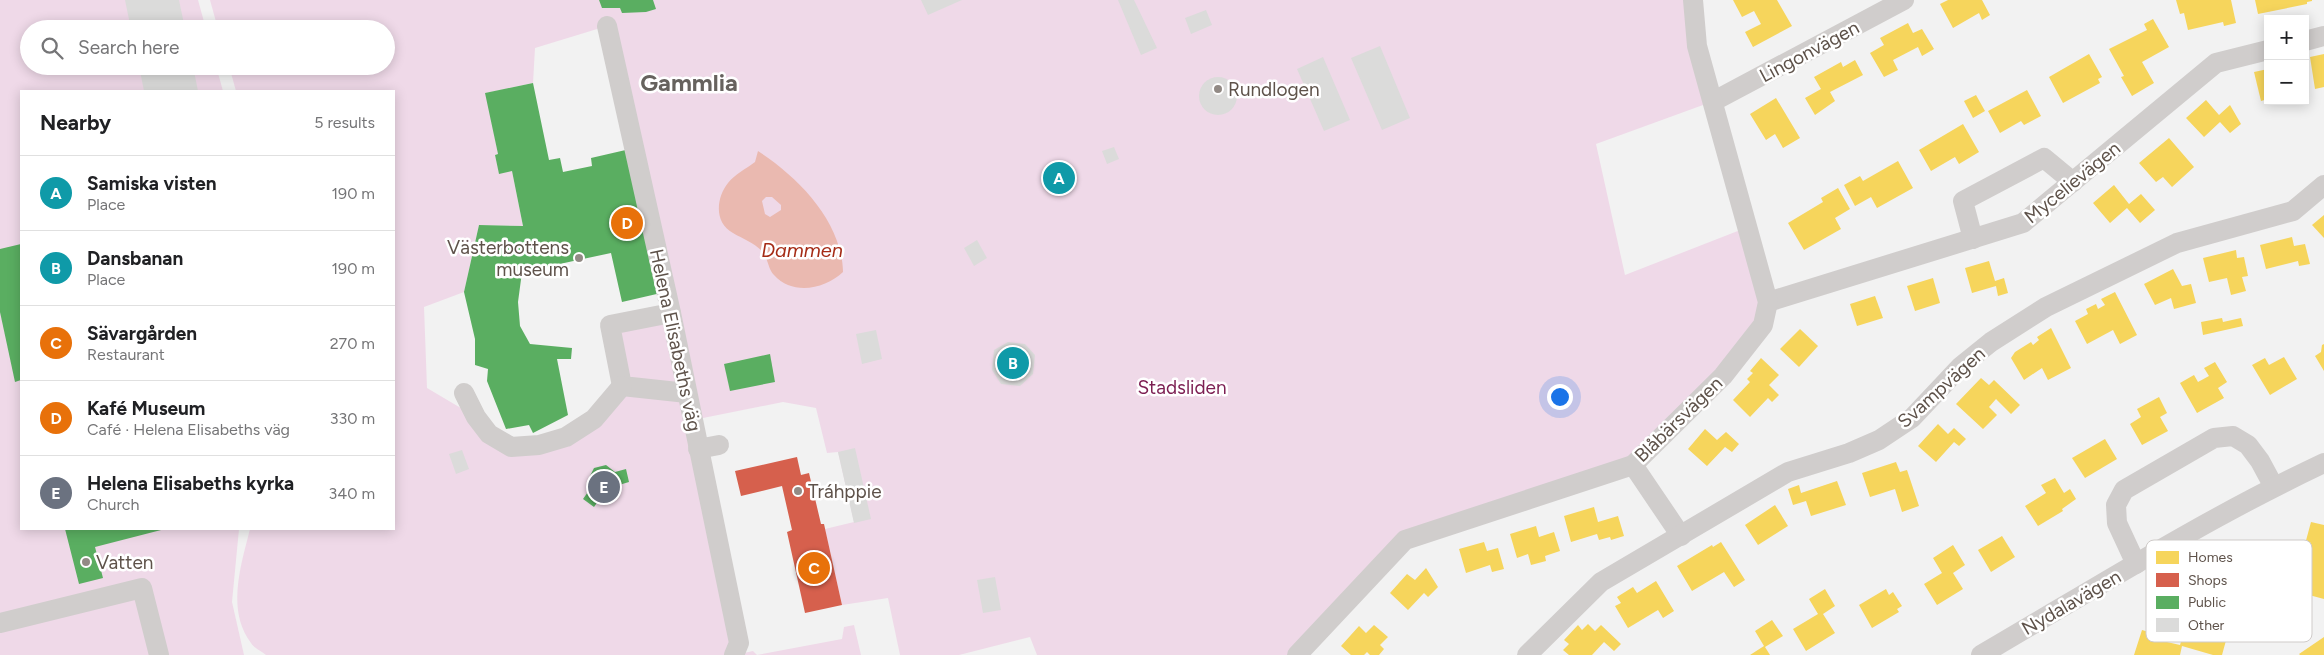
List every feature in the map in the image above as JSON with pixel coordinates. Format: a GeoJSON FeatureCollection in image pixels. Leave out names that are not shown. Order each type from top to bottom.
{"type":"FeatureCollection","features":[{"type":"Feature","properties":{"kind":"street","name":"Blåbärsvägen"},"geometry":{"type":"LineString","coordinates":[[1297,655],[1405,540],[1633,464],[1723,376],[1763,325],[1768,302],[1698,46],[1693,0]]}},
{"type":"Feature","properties":{"kind":"street","name":"Lingonvägen"},"geometry":{"type":"LineString","coordinates":[[1714,101],[1904,0]]}},
{"type":"Feature","properties":{"kind":"street","name":"Helena Elisabeths väg"},"geometry":{"type":"LineString","coordinates":[[607,26],[671,313],[686,344],[687,393],[739,643],[734,655]]}},
{"type":"Feature","properties":{"kind":"street"},"geometry":{"type":"LineString","coordinates":[[2309,40],[2324,36]]}},
{"type":"Feature","properties":{"kind":"street","name":"Mycelievägen"},"geometry":{"type":"LineString","coordinates":[[1768,302],[2023,223],[2216,63],[2264,51]]}},
{"type":"Feature","properties":{"kind":"street"},"geometry":{"type":"LineString","coordinates":[[1973,239],[1964,201],[2044,158],[2073,182]]}},
{"type":"Feature","properties":{"kind":"street","name":"Svampvägen"},"geometry":{"type":"LineString","coordinates":[[1527,655],[1601,582],[1647,553],[1680,536],[1788,472],[1849,453],[1879,440],[1912,418],[1960,367],[1991,342],[2046,307],[2177,243],[2293,212],[2324,185]]}},
{"type":"Feature","properties":{"kind":"street"},"geometry":{"type":"LineString","coordinates":[[622,386],[610,326],[671,313]]}},
{"type":"Feature","properties":{"kind":"street"},"geometry":{"type":"LineString","coordinates":[[464,393],[476,417],[489,434],[511,447],[539,445],[566,437],[594,419],[622,386]]}},
{"type":"Feature","properties":{"kind":"street"},"geometry":{"type":"LineString","coordinates":[[622,386],[687,393]]}},
{"type":"Feature","properties":{"kind":"street","name":"Nydalavägen"},"geometry":{"type":"LineString","coordinates":[[2136,564],[2117,523],[2116,504],[2124,490],[2214,438],[2233,436],[2248,446],[2260,461],[2274,487]]}},
{"type":"Feature","properties":{"kind":"street"},"geometry":{"type":"LineString","coordinates":[[698,449],[719,445]]}},
{"type":"Feature","properties":{"kind":"street","name":"Nydalavägen"},"geometry":{"type":"LineString","coordinates":[[2179,540],[2274,487],[2324,463]]}},
{"type":"Feature","properties":{"kind":"street"},"geometry":{"type":"LineString","coordinates":[[1633,464],[1680,536]]}},
{"type":"Feature","properties":{"kind":"street","name":"Nydalavägen"},"geometry":{"type":"LineString","coordinates":[[1980,655],[2146,558]]}},
{"type":"Feature","properties":{"kind":"street"},"geometry":{"type":"LineString","coordinates":[[0,623],[142,588],[159,655]]}},
{"type":"Feature","properties":{"kind":"green space"},"geometry":{"type":"Polygon","coordinates":[[[0,0],[198,0],[204,20],[20,20],[20,75],[219,75],[223,90],[20,90],[20,530],[239,530],[232,602],[244,655],[0,655],[0,0]]]}},
{"type":"Feature","properties":{"kind":"green space","name":"Stadsliden"},"geometry":{"type":"Polygon","coordinates":[[[210,0],[1693,0],[1714,101],[1596,144],[1625,275],[1748,227],[1763,325],[1633,465],[1405,540],[1297,655],[1037,655],[1030,637],[959,655],[900,655],[888,598],[842,605],[825,529],[854,522],[838,452],[827,453],[816,408],[783,402],[693,420],[735,655],[266,655],[251,643],[243,630],[237,602],[240,572],[250,530],[395,530],[395,90],[236,90],[232,75],[395,75],[395,20],[216,20],[210,0]],[[607,26],[535,48],[533,83],[486,93],[498,154],[495,155],[499,173],[512,171],[523,226],[479,225],[464,292],[424,307],[427,388],[476,417],[511,447],[566,437],[622,386],[610,325],[671,313],[607,26]]]}},
{"type":"Feature","properties":{"kind":"green space"},"geometry":{"type":"Polygon","coordinates":[[[854,625],[861,655],[757,655],[842,639],[844,627],[854,625]]]}},
{"type":"Feature","properties":{"kind":"green space"},"geometry":{"type":"Polygon","coordinates":[[[753,651],[757,655],[735,655],[753,651]]]}},
{"type":"Feature","properties":{"kind":"water","name":"Dammen"},"geometry":{"type":"Polygon","coordinates":[[[758,151],[788,174],[815,202],[835,235],[841,253],[843,272],[836,278],[827,283],[809,288],[790,286],[774,275],[770,270],[766,257],[759,248],[727,229],[720,217],[719,203],[721,196],[728,183],[734,177],[755,162],[758,151]],[[766,197],[762,201],[765,214],[770,217],[781,210],[781,205],[772,197],[766,197]]]}},
{"type":"Feature","properties":{"kind":"building: Homes"},"geometry":{"type":"Polygon","coordinates":[[[1733,0],[1777,0],[1792,26],[1753,47],[1745,32],[1761,24],[1754,11],[1742,17],[1733,0]]]}},
{"type":"Feature","properties":{"kind":"building: Homes"},"geometry":{"type":"Polygon","coordinates":[[[1948,0],[1982,0],[1990,15],[1982,20],[1979,13],[1953,28],[1940,4],[1948,0]]]}},
{"type":"Feature","properties":{"kind":"building: Homes"},"geometry":{"type":"Polygon","coordinates":[[[2176,0],[2231,0],[2236,23],[2224,26],[2223,22],[2188,30],[2184,13],[2180,14],[2176,0]]]}},
{"type":"Feature","properties":{"kind":"building: Homes"},"geometry":{"type":"Polygon","coordinates":[[[2255,0],[2312,1],[2307,2],[2307,4],[2258,14],[2255,0]]]}},
{"type":"Feature","properties":{"kind":"building: Homes"},"geometry":{"type":"Polygon","coordinates":[[[2153,19],[2169,47],[2142,62],[2154,83],[2132,96],[2121,77],[2124,76],[2109,49],[2147,30],[2144,24],[2153,19]]]}},
{"type":"Feature","properties":{"kind":"building: Homes"},"geometry":{"type":"Polygon","coordinates":[[[1908,23],[1913,33],[1922,29],[1934,49],[1922,56],[1918,47],[1893,60],[1898,70],[1884,77],[1870,53],[1884,45],[1880,38],[1908,23]]]}},
{"type":"Feature","properties":{"kind":"building: Homes"},"geometry":{"type":"Polygon","coordinates":[[[2089,54],[2102,77],[2098,79],[2100,83],[2063,103],[2049,77],[2089,54]]]}},
{"type":"Feature","properties":{"kind":"building: Homes"},"geometry":{"type":"Polygon","coordinates":[[[2324,54],[2324,87],[2315,89],[2310,57],[2324,54]]]}},
{"type":"Feature","properties":{"kind":"building: Homes"},"geometry":{"type":"Polygon","coordinates":[[[1855,60],[1863,75],[1830,92],[1835,101],[1815,115],[1805,98],[1821,89],[1814,77],[1841,62],[1843,67],[1855,60]]]}},
{"type":"Feature","properties":{"kind":"building: Homes"},"geometry":{"type":"Polygon","coordinates":[[[2264,70],[2264,100],[2261,101],[2254,72],[2264,70]]]}},
{"type":"Feature","properties":{"kind":"building: Homes"},"geometry":{"type":"Polygon","coordinates":[[[2027,90],[2041,116],[2024,125],[2021,121],[2000,133],[1988,111],[2027,90]]]}},
{"type":"Feature","properties":{"kind":"building: Homes"},"geometry":{"type":"Polygon","coordinates":[[[1976,95],[1985,111],[1973,118],[1964,101],[1976,95]]]}},
{"type":"Feature","properties":{"kind":"building: Homes"},"geometry":{"type":"Polygon","coordinates":[[[1776,98],[1800,138],[1783,148],[1775,134],[1766,140],[1750,114],[1776,98]]]}},
{"type":"Feature","properties":{"kind":"building: Homes"},"geometry":{"type":"Polygon","coordinates":[[[2206,100],[2219,115],[2230,105],[2241,124],[2230,133],[2220,122],[2204,137],[2186,118],[2206,100]]]}},
{"type":"Feature","properties":{"kind":"building: Homes"},"geometry":{"type":"Polygon","coordinates":[[[1963,124],[1979,152],[1959,164],[1955,157],[1931,171],[1919,150],[1963,124]]]}},
{"type":"Feature","properties":{"kind":"building: Homes"},"geometry":{"type":"Polygon","coordinates":[[[2169,138],[2194,167],[2172,187],[2163,177],[2156,182],[2139,163],[2169,138]]]}},
{"type":"Feature","properties":{"kind":"building: Homes"},"geometry":{"type":"Polygon","coordinates":[[[1898,161],[1913,188],[1877,208],[1871,197],[1855,206],[1844,185],[1860,176],[1863,181],[1898,161]]]}},
{"type":"Feature","properties":{"kind":"building: Homes"},"geometry":{"type":"Polygon","coordinates":[[[2114,185],[2129,204],[2141,194],[2155,210],[2140,223],[2127,208],[2110,223],[2093,203],[2114,185]]]}},
{"type":"Feature","properties":{"kind":"building: Homes"},"geometry":{"type":"Polygon","coordinates":[[[1838,188],[1850,209],[1835,218],[1841,229],[1804,250],[1788,223],[1823,202],[1821,198],[1838,188]]]}},
{"type":"Feature","properties":{"kind":"building: Homes"},"geometry":{"type":"Polygon","coordinates":[[[2324,215],[2324,238],[2312,225],[2324,215]]]}},
{"type":"Feature","properties":{"kind":"building: Homes"},"geometry":{"type":"Polygon","coordinates":[[[2292,237],[2294,246],[2305,244],[2310,264],[2299,266],[2298,261],[2266,269],[2260,245],[2292,237]]]}},
{"type":"Feature","properties":{"kind":"building: Homes"},"geometry":{"type":"Polygon","coordinates":[[[2236,250],[2237,258],[2244,257],[2248,276],[2242,277],[2246,291],[2231,295],[2227,278],[2209,282],[2203,258],[2236,250]]]}},
{"type":"Feature","properties":{"kind":"building: Homes"},"geometry":{"type":"Polygon","coordinates":[[[1989,261],[1995,281],[2004,278],[2008,293],[1998,296],[1996,286],[1972,293],[1965,268],[1989,261]]]}},
{"type":"Feature","properties":{"kind":"building: Homes"},"geometry":{"type":"Polygon","coordinates":[[[2173,269],[2182,286],[2191,284],[2196,303],[2174,309],[2171,298],[2155,305],[2144,284],[2173,269]]]}},
{"type":"Feature","properties":{"kind":"building: Homes"},"geometry":{"type":"Polygon","coordinates":[[[1933,278],[1940,303],[1915,311],[1907,286],[1933,278]]]}},
{"type":"Feature","properties":{"kind":"building: Homes"},"geometry":{"type":"Polygon","coordinates":[[[2115,292],[2137,335],[2120,344],[2113,330],[2087,344],[2075,321],[2088,314],[2086,309],[2096,304],[2098,309],[2105,305],[2101,299],[2115,292]]]}},
{"type":"Feature","properties":{"kind":"building: Homes"},"geometry":{"type":"Polygon","coordinates":[[[1875,296],[1883,318],[1857,326],[1850,304],[1875,296]]]}},
{"type":"Feature","properties":{"kind":"building: Homes"},"geometry":{"type":"Polygon","coordinates":[[[2222,318],[2223,322],[2241,318],[2243,326],[2203,335],[2201,322],[2222,318]]]}},
{"type":"Feature","properties":{"kind":"building: Homes"},"geometry":{"type":"Polygon","coordinates":[[[2051,328],[2071,368],[2048,380],[2042,368],[2024,380],[2011,358],[2015,352],[2031,342],[2033,345],[2039,340],[2037,337],[2051,328]]]}},
{"type":"Feature","properties":{"kind":"building: Homes"},"geometry":{"type":"Polygon","coordinates":[[[1800,329],[1818,346],[1799,367],[1780,349],[1800,329]]]}},
{"type":"Feature","properties":{"kind":"building: Homes"},"geometry":{"type":"Polygon","coordinates":[[[2324,344],[2324,371],[2315,356],[2321,352],[2322,345],[2324,344]]]}},
{"type":"Feature","properties":{"kind":"building: Homes"},"geometry":{"type":"Polygon","coordinates":[[[2284,357],[2297,379],[2270,395],[2252,365],[2265,358],[2269,365],[2284,357]]]}},
{"type":"Feature","properties":{"kind":"building: Homes"},"geometry":{"type":"Polygon","coordinates":[[[1761,358],[1779,375],[1769,385],[1779,395],[1772,402],[1768,398],[1750,417],[1733,400],[1750,382],[1747,379],[1753,373],[1750,371],[1761,358]]]}},
{"type":"Feature","properties":{"kind":"building: Homes"},"geometry":{"type":"Polygon","coordinates":[[[2215,362],[2227,382],[2218,388],[2224,398],[2197,413],[2180,383],[2194,375],[2198,382],[2209,376],[2204,368],[2215,362]]]}},
{"type":"Feature","properties":{"kind":"building: Homes"},"geometry":{"type":"Polygon","coordinates":[[[1981,378],[1989,385],[1994,380],[2020,405],[2011,414],[1996,399],[1989,407],[1997,415],[1983,429],[1956,404],[1981,378]]]}},
{"type":"Feature","properties":{"kind":"building: Homes"},"geometry":{"type":"Polygon","coordinates":[[[2159,397],[2167,413],[2160,417],[2168,431],[2142,445],[2130,424],[2141,417],[2137,409],[2159,397]]]}},
{"type":"Feature","properties":{"kind":"building: Homes"},"geometry":{"type":"Polygon","coordinates":[[[1938,424],[1948,434],[1954,428],[1966,439],[1959,446],[1954,442],[1936,462],[1918,446],[1938,424]]]}},
{"type":"Feature","properties":{"kind":"building: Homes"},"geometry":{"type":"Polygon","coordinates":[[[1705,429],[1717,440],[1726,432],[1739,444],[1732,452],[1725,447],[1707,466],[1688,449],[1705,429]]]}},
{"type":"Feature","properties":{"kind":"building: Homes"},"geometry":{"type":"Polygon","coordinates":[[[2105,439],[2117,459],[2085,478],[2072,458],[2105,439]]]}},
{"type":"Feature","properties":{"kind":"building: Homes"},"geometry":{"type":"Polygon","coordinates":[[[1896,462],[1900,472],[1907,470],[1919,506],[1902,512],[1895,489],[1870,497],[1862,473],[1896,462]]]}},
{"type":"Feature","properties":{"kind":"building: Homes"},"geometry":{"type":"Polygon","coordinates":[[[2055,478],[2064,493],[2070,489],[2076,499],[2062,509],[2063,511],[2038,526],[2025,506],[2046,493],[2041,485],[2055,478]]]}},
{"type":"Feature","properties":{"kind":"building: Homes"},"geometry":{"type":"Polygon","coordinates":[[[1837,481],[1846,505],[1811,516],[1806,501],[1793,505],[1788,489],[1799,485],[1801,493],[1837,481]]]}},
{"type":"Feature","properties":{"kind":"building: Homes"},"geometry":{"type":"Polygon","coordinates":[[[1775,505],[1788,526],[1758,545],[1745,525],[1775,505]]]}},
{"type":"Feature","properties":{"kind":"building: Homes"},"geometry":{"type":"Polygon","coordinates":[[[1594,507],[1598,522],[1618,516],[1624,536],[1611,540],[1610,537],[1599,540],[1597,534],[1571,542],[1564,516],[1594,507]]]}},
{"type":"Feature","properties":{"kind":"building: Homes"},"geometry":{"type":"Polygon","coordinates":[[[2311,522],[2324,525],[2324,599],[2312,596],[2312,540],[2306,540],[2311,522]]]}},
{"type":"Feature","properties":{"kind":"building: Homes"},"geometry":{"type":"Polygon","coordinates":[[[1536,526],[1539,537],[1554,532],[1560,551],[1545,556],[1546,561],[1531,565],[1528,554],[1517,558],[1510,534],[1536,526]]]}},
{"type":"Feature","properties":{"kind":"building: Homes"},"geometry":{"type":"Polygon","coordinates":[[[2002,536],[2015,557],[1991,572],[1978,550],[2002,536]]]}},
{"type":"Feature","properties":{"kind":"building: Homes"},"geometry":{"type":"Polygon","coordinates":[[[1484,542],[1487,551],[1498,548],[1504,569],[1492,572],[1490,565],[1466,573],[1459,549],[1484,542]]]}},
{"type":"Feature","properties":{"kind":"building: Homes"},"geometry":{"type":"Polygon","coordinates":[[[1721,542],[1745,580],[1734,587],[1724,572],[1692,591],[1677,566],[1712,545],[1713,547],[1721,542]]]}},
{"type":"Feature","properties":{"kind":"building: Homes"},"geometry":{"type":"Polygon","coordinates":[[[1953,545],[1965,565],[1953,573],[1963,589],[1937,605],[1924,584],[1942,573],[1933,558],[1953,545]]]}},
{"type":"Feature","properties":{"kind":"building: Homes"},"geometry":{"type":"Polygon","coordinates":[[[1426,568],[1438,587],[1428,597],[1424,593],[1408,610],[1390,593],[1407,574],[1415,580],[1426,568]]]}},
{"type":"Feature","properties":{"kind":"building: Homes"},"geometry":{"type":"Polygon","coordinates":[[[1656,581],[1674,611],[1663,618],[1658,610],[1628,628],[1615,606],[1621,603],[1617,597],[1633,587],[1637,593],[1656,581]]]}},
{"type":"Feature","properties":{"kind":"building: Homes"},"geometry":{"type":"Polygon","coordinates":[[[1825,589],[1835,606],[1823,614],[1835,633],[1806,651],[1793,629],[1818,614],[1809,599],[1825,589]]]}},
{"type":"Feature","properties":{"kind":"building: Homes"},"geometry":{"type":"Polygon","coordinates":[[[1886,589],[1889,595],[1893,592],[1902,606],[1897,609],[1899,612],[1872,628],[1859,605],[1886,589]]]}},
{"type":"Feature","properties":{"kind":"building: Homes"},"geometry":{"type":"Polygon","coordinates":[[[1772,620],[1783,636],[1765,647],[1770,655],[1750,655],[1764,646],[1755,631],[1772,620]]]}},
{"type":"Feature","properties":{"kind":"building: Homes"},"geometry":{"type":"Polygon","coordinates":[[[1588,624],[1595,631],[1601,625],[1621,644],[1614,651],[1604,642],[1592,655],[1569,655],[1563,650],[1569,644],[1564,640],[1578,625],[1582,630],[1588,624]]]}},
{"type":"Feature","properties":{"kind":"building: Homes"},"geometry":{"type":"Polygon","coordinates":[[[1374,625],[1388,637],[1380,645],[1384,649],[1379,655],[1370,655],[1367,652],[1364,655],[1351,655],[1341,646],[1359,626],[1366,633],[1374,625]]]}},
{"type":"Feature","properties":{"kind":"building: Homes"},"geometry":{"type":"Polygon","coordinates":[[[2142,630],[2146,631],[2146,642],[2167,642],[2180,645],[2181,642],[2226,642],[2222,655],[2213,655],[2182,646],[2180,655],[2134,655],[2142,630]]]}},
{"type":"Feature","properties":{"kind":"building: Homes"},"geometry":{"type":"Polygon","coordinates":[[[2324,637],[2324,655],[2299,654],[2324,637]]]}},
{"type":"Feature","properties":{"kind":"building: Shops"},"geometry":{"type":"Polygon","coordinates":[[[797,457],[801,475],[809,473],[821,524],[824,524],[842,605],[805,613],[787,532],[792,530],[782,486],[741,496],[735,471],[797,457]]]}},
{"type":"Feature","properties":{"kind":"building: Public"},"geometry":{"type":"Polygon","coordinates":[[[599,0],[653,0],[656,9],[646,12],[622,13],[620,8],[602,8],[599,0]]]}},
{"type":"Feature","properties":{"kind":"building: Public"},"geometry":{"type":"Polygon","coordinates":[[[533,83],[549,160],[560,158],[563,172],[592,166],[591,158],[630,149],[661,293],[622,302],[611,253],[522,272],[518,302],[520,326],[530,344],[572,348],[571,359],[557,359],[568,415],[533,433],[529,425],[506,429],[487,381],[488,369],[475,365],[475,339],[464,292],[479,225],[523,226],[512,171],[499,174],[495,155],[498,154],[485,93],[533,83]]]}},
{"type":"Feature","properties":{"kind":"building: Public"},"geometry":{"type":"Polygon","coordinates":[[[20,244],[20,380],[15,382],[0,312],[0,249],[20,244]]]}},
{"type":"Feature","properties":{"kind":"building: Public"},"geometry":{"type":"Polygon","coordinates":[[[770,354],[775,382],[730,391],[724,364],[770,354]]]}},
{"type":"Feature","properties":{"kind":"building: Public"},"geometry":{"type":"Polygon","coordinates":[[[606,465],[615,472],[626,469],[629,482],[619,485],[613,495],[601,497],[594,507],[583,499],[590,489],[589,478],[594,468],[606,465]]]}},
{"type":"Feature","properties":{"kind":"building: Public","name":"Vatten"},"geometry":{"type":"Polygon","coordinates":[[[65,530],[161,530],[95,547],[103,578],[79,584],[65,530]]]}},
{"type":"Feature","properties":{"kind":"building: Other"},"geometry":{"type":"Polygon","coordinates":[[[125,0],[179,0],[183,20],[129,20],[125,0]]]}},
{"type":"Feature","properties":{"kind":"building: Other"},"geometry":{"type":"Polygon","coordinates":[[[921,0],[962,0],[928,15],[921,0]]]}},
{"type":"Feature","properties":{"kind":"building: Other"},"geometry":{"type":"Polygon","coordinates":[[[1118,0],[1134,0],[1157,48],[1141,55],[1118,0]]]}},
{"type":"Feature","properties":{"kind":"building: Other"},"geometry":{"type":"Polygon","coordinates":[[[1206,10],[1212,25],[1191,34],[1185,18],[1206,10]]]}},
{"type":"Feature","properties":{"kind":"building: Other"},"geometry":{"type":"Polygon","coordinates":[[[1380,46],[1410,118],[1382,130],[1351,58],[1380,46]]]}},
{"type":"Feature","properties":{"kind":"building: Other"},"geometry":{"type":"Polygon","coordinates":[[[1323,57],[1350,120],[1324,131],[1297,69],[1323,57]]]}},
{"type":"Feature","properties":{"kind":"building: Other"},"geometry":{"type":"Polygon","coordinates":[[[141,75],[195,75],[198,90],[144,90],[141,75]]]}},
{"type":"Feature","properties":{"kind":"building: Other","name":"Rundlogen"},"geometry":{"type":"Polygon","coordinates":[[[1218,77],[1231,83],[1237,96],[1231,109],[1218,115],[1205,109],[1199,96],[1205,83],[1218,77]]]}},
{"type":"Feature","properties":{"kind":"building: Other"},"geometry":{"type":"Polygon","coordinates":[[[1114,147],[1119,159],[1107,164],[1102,151],[1114,147]]]}},
{"type":"Feature","properties":{"kind":"building: Other"},"geometry":{"type":"Polygon","coordinates":[[[977,240],[987,258],[974,266],[964,248],[977,240]]]}},
{"type":"Feature","properties":{"kind":"building: Other"},"geometry":{"type":"Polygon","coordinates":[[[876,330],[882,359],[862,364],[856,334],[876,330]]]}},
{"type":"Feature","properties":{"kind":"building: Other"},"geometry":{"type":"Polygon","coordinates":[[[1008,342],[1025,344],[1035,355],[1033,374],[1020,386],[1001,384],[992,370],[994,350],[1008,342]]]}},
{"type":"Feature","properties":{"kind":"building: Other"},"geometry":{"type":"Polygon","coordinates":[[[855,448],[871,519],[854,523],[838,452],[855,448]]]}},
{"type":"Feature","properties":{"kind":"building: Other"},"geometry":{"type":"Polygon","coordinates":[[[462,450],[469,469],[456,474],[449,454],[462,450]]]}},
{"type":"Feature","properties":{"kind":"building: Other"},"geometry":{"type":"Polygon","coordinates":[[[995,577],[1001,610],[983,613],[977,580],[995,577]]]}},
{"type":"Feature","properties":{"kind":"place","name":"Rundlogen"},"geometry":{"type":"Point","coordinates":[1218,89]}},
{"type":"Feature","properties":{"kind":"place","name":"Samiska visten"},"geometry":{"type":"Point","coordinates":[1059,178]}},
{"type":"Feature","properties":{"kind":"place","name":"Kafé Museum"},"geometry":{"type":"Point","coordinates":[627,223]}},
{"type":"Feature","properties":{"kind":"place","name":"Västerbottens museum"},"geometry":{"type":"Point","coordinates":[579,258]}},
{"type":"Feature","properties":{"kind":"place","name":"Dansbanan"},"geometry":{"type":"Point","coordinates":[1013,363]}},
{"type":"Feature","properties":{"kind":"place","name":"Helena Elisabeths kyrka"},"geometry":{"type":"Point","coordinates":[604,487]}},
{"type":"Feature","properties":{"kind":"place","name":"Tráhppie"},"geometry":{"type":"Point","coordinates":[798,491]}},
{"type":"Feature","properties":{"kind":"place","name":"Vatten"},"geometry":{"type":"Point","coordinates":[86,562]}},
{"type":"Feature","properties":{"kind":"place","name":"Sävargården"},"geometry":{"type":"Point","coordinates":[814,568]}},
{"type":"Feature","properties":{"kind":"district","name":"Gammlia"},"geometry":{"type":"Point","coordinates":[689,83]}}]}
